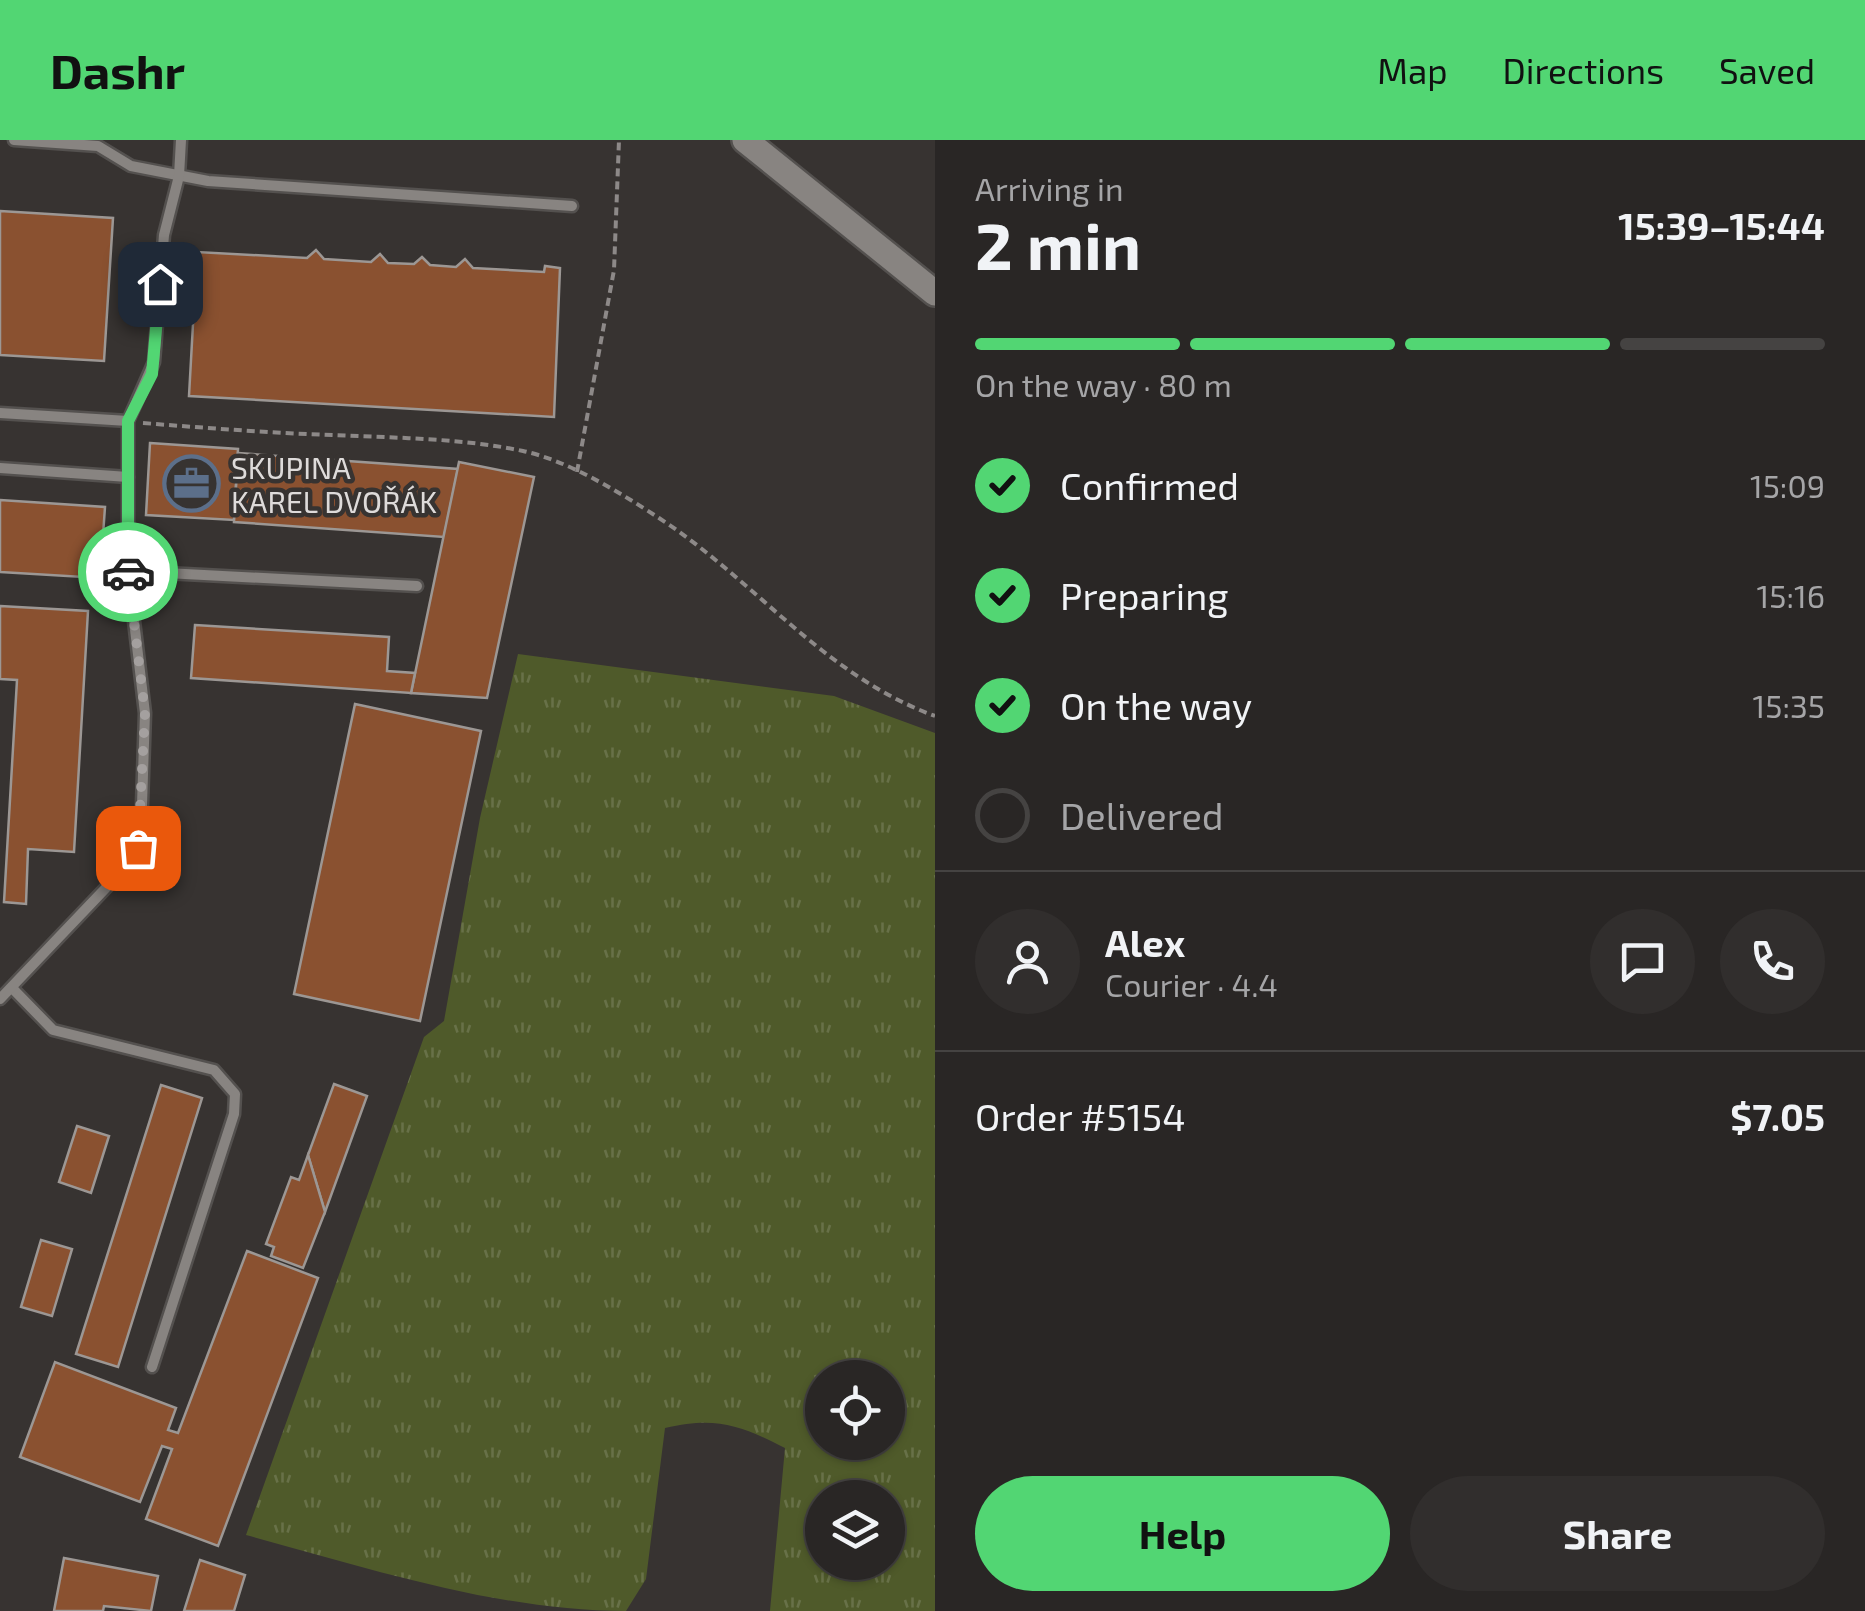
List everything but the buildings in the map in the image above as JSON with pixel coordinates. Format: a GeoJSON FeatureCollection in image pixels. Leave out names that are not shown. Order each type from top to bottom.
{"type":"FeatureCollection","features":[{"type":"Feature","properties":{"kind":"main road"},"geometry":{"type":"LineString","coordinates":[[745,140],[935,293]]}},
{"type":"Feature","properties":{"kind":"lane"},"geometry":{"type":"LineString","coordinates":[[14,140],[98,146],[130,166],[179,176],[572,206]]}},
{"type":"Feature","properties":{"kind":"lane"},"geometry":{"type":"LineString","coordinates":[[0,999],[123,870],[138,848],[145,713],[128,571],[128,421],[152,374],[164,235],[179,176],[181,140]]}},
{"type":"Feature","properties":{"kind":"lane"},"geometry":{"type":"LineString","coordinates":[[0,413],[128,421]]}},
{"type":"Feature","properties":{"kind":"lane"},"geometry":{"type":"LineString","coordinates":[[0,468],[128,477]]}},
{"type":"Feature","properties":{"kind":"lane"},"geometry":{"type":"LineString","coordinates":[[128,571],[417,586]]}},
{"type":"Feature","properties":{"kind":"lane"},"geometry":{"type":"LineString","coordinates":[[13,989],[53,1030],[214,1070],[235,1094],[234,1114],[152,1366]]}},
{"type":"Feature","properties":{"kind":"path"},"geometry":{"type":"LineString","coordinates":[[577,473],[614,270],[619,140]]}},
{"type":"Feature","properties":{"kind":"path"},"geometry":{"type":"LineString","coordinates":[[128,421],[475,444],[526,452],[621,495],[706,550],[746,582],[792,630],[863,682],[935,716]]}},
{"type":"Feature","properties":{"kind":"green space"},"geometry":{"type":"Polygon","coordinates":[[[518,654],[834,696],[935,733],[935,1611],[770,1611],[785,1448],[741,1428],[714,1423],[665,1428],[646,1579],[626,1611],[482,1596],[246,1535],[424,1037],[444,1021],[480,818],[518,654]]]}},
{"type":"Feature","properties":{"kind":"way so far"},"geometry":{"type":"LineString","coordinates":[[128,572],[145,713],[138,848]]}},
{"type":"Feature","properties":{"kind":"place","name":"SKUPINA KAREL DVOŘÁK"},"geometry":{"type":"Point","coordinates":[192,484]}},
{"type":"Feature","properties":{"kind":"route"},"geometry":{"type":"LineString","coordinates":[[128,572],[128,421],[152,374],[160,284]]}}]}
